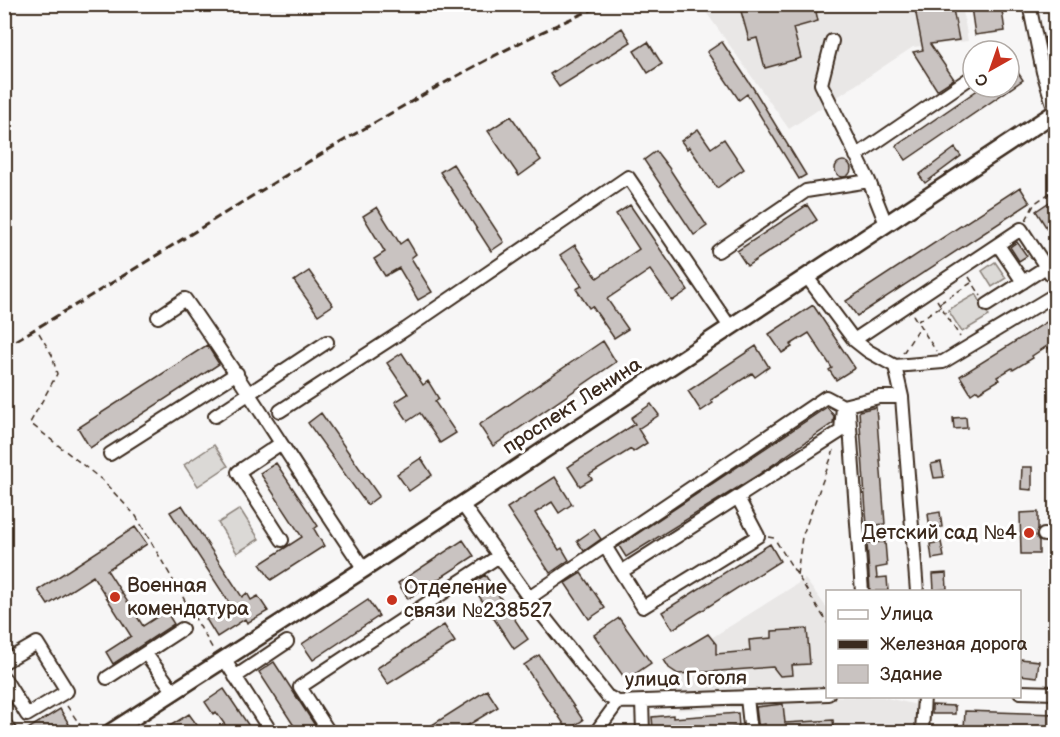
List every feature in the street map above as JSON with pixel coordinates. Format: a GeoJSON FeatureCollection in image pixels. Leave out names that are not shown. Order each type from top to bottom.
{"type":"FeatureCollection","features":[{"type":"Feature","properties":{"kind":"main road","name":"проспект Ленина"},"geometry":{"type":"LineString","coordinates":[[111,732],[174,692],[219,656],[364,568],[1055,113]]}},
{"type":"Feature","properties":{"kind":"street"},"geometry":{"type":"LineString","coordinates":[[1029,4],[1041,63],[1055,113]]}},
{"type":"Feature","properties":{"kind":"street"},"geometry":{"type":"LineString","coordinates":[[832,40],[821,84],[869,181],[886,224]]}},
{"type":"Feature","properties":{"kind":"street"},"geometry":{"type":"LineString","coordinates":[[856,156],[961,84]]}},
{"type":"Feature","properties":{"kind":"street"},"geometry":{"type":"LineString","coordinates":[[280,411],[406,329],[628,177],[730,327]]}},
{"type":"Feature","properties":{"kind":"street"},"geometry":{"type":"LineString","coordinates":[[718,251],[806,191],[869,181]]}},
{"type":"Feature","properties":{"kind":"street"},"geometry":{"type":"LineString","coordinates":[[854,340],[1021,229],[1056,282]]}},
{"type":"Feature","properties":{"kind":"street"},"geometry":{"type":"LineString","coordinates":[[998,244],[1023,282]]}},
{"type":"Feature","properties":{"kind":"street"},"geometry":{"type":"LineString","coordinates":[[987,305],[1046,267]]}},
{"type":"Feature","properties":{"kind":"street"},"geometry":{"type":"LineString","coordinates":[[807,277],[854,340],[895,366],[943,362],[1056,294]]}},
{"type":"Feature","properties":{"kind":"street"},"geometry":{"type":"LineString","coordinates":[[158,317],[185,299],[364,568]]}},
{"type":"Feature","properties":{"kind":"street"},"geometry":{"type":"LineString","coordinates":[[215,416],[327,342]]}},
{"type":"Feature","properties":{"kind":"street"},"geometry":{"type":"LineString","coordinates":[[895,366],[902,397],[917,590]]}},
{"type":"Feature","properties":{"kind":"street"},"geometry":{"type":"LineString","coordinates":[[110,454],[237,374]]}},
{"type":"Feature","properties":{"kind":"street"},"geometry":{"type":"LineString","coordinates":[[529,598],[826,397],[845,406],[879,397],[902,397]]}},
{"type":"Feature","properties":{"kind":"street"},"geometry":{"type":"LineString","coordinates":[[621,572],[841,431],[845,406]]}},
{"type":"Feature","properties":{"kind":"street"},"geometry":{"type":"LineString","coordinates":[[845,406],[862,590]]}},
{"type":"Feature","properties":{"kind":"street"},"geometry":{"type":"LineString","coordinates":[[280,444],[238,472],[282,540]]}},
{"type":"Feature","properties":{"kind":"street"},"geometry":{"type":"LineString","coordinates":[[605,546],[644,607],[758,536],[738,498]]}},
{"type":"Feature","properties":{"kind":"street","name":"улица Гоголя"},"geometry":{"type":"LineString","coordinates":[[462,504],[529,598],[607,696],[618,702],[826,694]]}},
{"type":"Feature","properties":{"kind":"street"},"geometry":{"type":"LineString","coordinates":[[329,732],[300,687],[499,556]]}},
{"type":"Feature","properties":{"kind":"street"},"geometry":{"type":"LineString","coordinates":[[107,678],[182,629]]}},
{"type":"Feature","properties":{"kind":"street"},"geometry":{"type":"LineString","coordinates":[[236,677],[287,642]]}},
{"type":"Feature","properties":{"kind":"street"},"geometry":{"type":"LineString","coordinates":[[4,662],[37,643],[67,691],[27,715],[4,678]]}},
{"type":"Feature","properties":{"kind":"street"},"geometry":{"type":"LineString","coordinates":[[146,654],[174,692]]}},
{"type":"Feature","properties":{"kind":"street"},"geometry":{"type":"LineString","coordinates":[[219,656],[236,677],[272,732]]}},
{"type":"Feature","properties":{"kind":"street"},"geometry":{"type":"LineString","coordinates":[[1021,692],[1056,693]]}},
{"type":"Feature","properties":{"kind":"street"},"geometry":{"type":"LineString","coordinates":[[747,698],[753,732]]}},
{"type":"Feature","properties":{"kind":"street"},"geometry":{"type":"LineString","coordinates":[[922,732],[924,698]]}},
{"type":"Feature","properties":{"kind":"street"},"geometry":{"type":"LineString","coordinates":[[596,732],[618,702]]}},
{"type":"Feature","properties":{"kind":"street"},"geometry":{"type":"LineString","coordinates":[[642,702],[643,732]]}},
{"type":"Feature","properties":{"kind":"path"},"geometry":{"type":"LineString","coordinates":[[1021,229],[1035,203],[1056,189]]}},
{"type":"Feature","properties":{"kind":"path"},"geometry":{"type":"LineString","coordinates":[[917,321],[972,283]]}},
{"type":"Feature","properties":{"kind":"path"},"geometry":{"type":"LineString","coordinates":[[930,289],[967,348]]}},
{"type":"Feature","properties":{"kind":"path"},"geometry":{"type":"LineString","coordinates":[[906,305],[943,362]]}},
{"type":"Feature","properties":{"kind":"path"},"geometry":{"type":"LineString","coordinates":[[895,366],[920,326]]}},
{"type":"Feature","properties":{"kind":"path"},"geometry":{"type":"LineString","coordinates":[[39,333],[52,355],[57,374],[30,423],[102,480],[136,516],[219,656]]}},
{"type":"Feature","properties":{"kind":"path"},"geometry":{"type":"LineString","coordinates":[[797,575],[802,537],[841,431]]}},
{"type":"Feature","properties":{"kind":"path"},"geometry":{"type":"LineString","coordinates":[[4,466],[8,476],[4,488]]}},
{"type":"Feature","properties":{"kind":"path"},"geometry":{"type":"LineString","coordinates":[[758,536],[774,538],[826,621]]}},
{"type":"Feature","properties":{"kind":"path"},"geometry":{"type":"LineString","coordinates":[[50,702],[67,705],[85,732]]}},
{"type":"Feature","properties":{"kind":"shaded area"},"geometry":{"type":"Polygon","coordinates":[[[701,5],[962,5],[968,39],[913,47],[789,129],[701,5]]]}},
{"type":"Feature","properties":{"kind":"shaded area"},"geometry":{"type":"Polygon","coordinates":[[[995,262],[1006,278],[992,287],[982,271],[995,262]]]}},
{"type":"Feature","properties":{"kind":"shaded area"},"geometry":{"type":"Polygon","coordinates":[[[976,294],[989,316],[962,332],[948,310],[976,294]]]}},
{"type":"Feature","properties":{"kind":"shaded area"},"geometry":{"type":"Polygon","coordinates":[[[214,445],[228,466],[198,486],[184,465],[214,445]]]}},
{"type":"Feature","properties":{"kind":"shaded area"},"geometry":{"type":"Polygon","coordinates":[[[240,509],[259,539],[237,553],[218,523],[240,509]]]}},
{"type":"Feature","properties":{"kind":"shaded area"},"geometry":{"type":"Polygon","coordinates":[[[805,579],[826,607],[826,698],[887,698],[917,705],[916,732],[775,732],[770,706],[678,710],[673,662],[805,579]]]}},
{"type":"Feature","properties":{"kind":"building"},"geometry":{"type":"Polygon","coordinates":[[[739,4],[833,4],[834,7],[816,12],[818,21],[793,28],[801,58],[765,68],[757,38],[749,40],[739,4]]]}},
{"type":"Feature","properties":{"kind":"building"},"geometry":{"type":"Polygon","coordinates":[[[914,4],[952,4],[959,40],[930,44],[954,79],[937,90],[913,52],[923,50],[914,4]]]}},
{"type":"Feature","properties":{"kind":"building"},"geometry":{"type":"Polygon","coordinates":[[[1001,4],[1005,31],[975,35],[971,7],[1001,4]]]}},
{"type":"Feature","properties":{"kind":"building"},"geometry":{"type":"Polygon","coordinates":[[[622,28],[631,42],[559,87],[550,74],[622,28]]]}},
{"type":"Feature","properties":{"kind":"building"},"geometry":{"type":"Polygon","coordinates":[[[1056,32],[1056,63],[1044,38],[1056,32]]]}},
{"type":"Feature","properties":{"kind":"building"},"geometry":{"type":"Polygon","coordinates":[[[648,42],[662,64],[648,73],[634,51],[648,42]]]}},
{"type":"Feature","properties":{"kind":"building"},"geometry":{"type":"Polygon","coordinates":[[[722,42],[806,175],[799,179],[747,94],[739,100],[707,52],[722,42]]]}},
{"type":"Feature","properties":{"kind":"building"},"geometry":{"type":"Polygon","coordinates":[[[965,99],[995,99],[906,160],[896,146],[965,99]]]}},
{"type":"Feature","properties":{"kind":"building"},"geometry":{"type":"Polygon","coordinates":[[[511,116],[541,160],[519,176],[488,131],[511,116]]]}},
{"type":"Feature","properties":{"kind":"building"},"geometry":{"type":"Polygon","coordinates":[[[698,129],[711,148],[724,139],[744,169],[717,188],[689,147],[687,149],[681,141],[698,129]]]}},
{"type":"Feature","properties":{"kind":"building"},"geometry":{"type":"Polygon","coordinates":[[[955,148],[961,156],[925,183],[919,175],[955,148]]]}},
{"type":"Feature","properties":{"kind":"building"},"geometry":{"type":"Polygon","coordinates":[[[656,151],[707,226],[694,235],[644,160],[656,151]]]}},
{"type":"Feature","properties":{"kind":"building"},"geometry":{"type":"Polygon","coordinates":[[[843,161],[849,163],[851,169],[849,175],[843,177],[837,175],[835,169],[837,163],[843,161]]]}},
{"type":"Feature","properties":{"kind":"building"},"geometry":{"type":"Polygon","coordinates":[[[453,164],[504,242],[491,251],[440,172],[453,164]]]}},
{"type":"Feature","properties":{"kind":"building"},"geometry":{"type":"Polygon","coordinates":[[[1020,187],[1030,203],[857,316],[846,301],[1020,187]]]}},
{"type":"Feature","properties":{"kind":"building"},"geometry":{"type":"Polygon","coordinates":[[[1051,201],[1056,208],[1056,243],[1036,211],[1051,201]]]}},
{"type":"Feature","properties":{"kind":"building"},"geometry":{"type":"Polygon","coordinates":[[[630,205],[688,290],[672,301],[650,270],[607,299],[628,329],[614,338],[592,306],[589,308],[576,289],[582,286],[560,255],[575,245],[597,278],[639,249],[616,214],[630,205]]]}},
{"type":"Feature","properties":{"kind":"building"},"geometry":{"type":"Polygon","coordinates":[[[807,205],[817,220],[747,266],[737,251],[807,205]]]}},
{"type":"Feature","properties":{"kind":"building"},"geometry":{"type":"Polygon","coordinates":[[[377,207],[400,244],[407,239],[416,254],[411,258],[432,292],[418,300],[399,268],[385,276],[374,259],[385,252],[363,216],[377,207]]]}},
{"type":"Feature","properties":{"kind":"building"},"geometry":{"type":"Polygon","coordinates":[[[1017,242],[1027,256],[1019,261],[1010,247],[1017,242]]]}},
{"type":"Feature","properties":{"kind":"building"},"geometry":{"type":"Polygon","coordinates":[[[309,271],[333,305],[318,315],[294,281],[309,271]]]}},
{"type":"Feature","properties":{"kind":"building"},"geometry":{"type":"Polygon","coordinates":[[[813,305],[855,368],[836,380],[829,370],[832,368],[809,333],[782,353],[769,334],[813,305]]]}},
{"type":"Feature","properties":{"kind":"building"},"geometry":{"type":"Polygon","coordinates":[[[1056,316],[1056,344],[1049,349],[1047,346],[1032,356],[1033,358],[997,377],[999,380],[971,394],[960,376],[1056,316]]]}},
{"type":"Feature","properties":{"kind":"building"},"geometry":{"type":"Polygon","coordinates":[[[603,341],[616,362],[493,446],[479,425],[603,341]]]}},
{"type":"Feature","properties":{"kind":"building"},"geometry":{"type":"Polygon","coordinates":[[[207,345],[219,364],[90,448],[78,428],[207,345]]]}},
{"type":"Feature","properties":{"kind":"building"},"geometry":{"type":"Polygon","coordinates":[[[756,346],[769,367],[755,377],[752,373],[711,400],[713,403],[701,411],[688,391],[756,346]]]}},
{"type":"Feature","properties":{"kind":"building"},"geometry":{"type":"Polygon","coordinates":[[[402,353],[423,385],[428,381],[439,399],[435,402],[456,433],[440,443],[420,413],[408,421],[395,402],[408,394],[387,363],[402,353]]]}},
{"type":"Feature","properties":{"kind":"building"},"geometry":{"type":"Polygon","coordinates":[[[651,404],[659,415],[638,429],[647,443],[633,452],[631,449],[589,475],[592,479],[580,486],[568,467],[635,424],[631,418],[651,404]]]}},
{"type":"Feature","properties":{"kind":"building"},"geometry":{"type":"Polygon","coordinates":[[[827,407],[834,416],[833,423],[758,475],[626,557],[619,546],[827,407]]]}},
{"type":"Feature","properties":{"kind":"building"},"geometry":{"type":"Polygon","coordinates":[[[876,407],[885,524],[867,526],[859,411],[876,407]]]}},
{"type":"Feature","properties":{"kind":"building"},"geometry":{"type":"Polygon","coordinates":[[[321,413],[379,496],[367,505],[308,423],[321,413]]]}},
{"type":"Feature","properties":{"kind":"building"},"geometry":{"type":"Polygon","coordinates":[[[966,417],[967,428],[954,429],[953,418],[966,417]]]}},
{"type":"Feature","properties":{"kind":"building"},"geometry":{"type":"Polygon","coordinates":[[[421,458],[432,475],[409,491],[397,474],[421,458]]]}},
{"type":"Feature","properties":{"kind":"building"},"geometry":{"type":"Polygon","coordinates":[[[941,462],[944,477],[934,478],[931,464],[941,462]]]}},
{"type":"Feature","properties":{"kind":"building"},"geometry":{"type":"Polygon","coordinates":[[[276,463],[318,526],[314,529],[324,546],[271,580],[260,564],[302,537],[260,473],[276,463]]]}},
{"type":"Feature","properties":{"kind":"building"},"geometry":{"type":"Polygon","coordinates":[[[1022,467],[1032,467],[1032,490],[1021,489],[1022,467]]]}},
{"type":"Feature","properties":{"kind":"building"},"geometry":{"type":"Polygon","coordinates":[[[555,477],[572,504],[559,513],[552,502],[535,513],[559,550],[562,548],[569,560],[550,573],[507,508],[555,477]]]}},
{"type":"Feature","properties":{"kind":"building"},"geometry":{"type":"Polygon","coordinates":[[[182,505],[242,597],[247,593],[251,600],[258,596],[268,611],[247,623],[245,619],[217,637],[206,619],[230,604],[170,512],[182,505]]]}},
{"type":"Feature","properties":{"kind":"building"},"geometry":{"type":"Polygon","coordinates":[[[940,512],[942,527],[930,529],[928,514],[940,512]]]}},
{"type":"Feature","properties":{"kind":"building","name":"Детский сад №4"},"geometry":{"type":"Polygon","coordinates":[[[1038,512],[1036,536],[1039,541],[1039,554],[1021,554],[1020,513],[1038,512]]]}},
{"type":"Feature","properties":{"kind":"building","name":"Военная комендатура"},"geometry":{"type":"Polygon","coordinates":[[[135,527],[147,544],[107,570],[143,626],[166,611],[174,624],[113,664],[106,652],[131,636],[93,576],[48,605],[38,590],[135,527]]]}},
{"type":"Feature","properties":{"kind":"building"},"geometry":{"type":"Polygon","coordinates":[[[594,529],[601,539],[584,551],[577,541],[594,529]]]}},
{"type":"Feature","properties":{"kind":"building"},"geometry":{"type":"Polygon","coordinates":[[[463,540],[474,556],[408,599],[398,583],[463,540]]]}},
{"type":"Feature","properties":{"kind":"building"},"geometry":{"type":"Polygon","coordinates":[[[885,542],[887,566],[876,568],[877,578],[887,577],[888,590],[870,590],[867,543],[885,542]]]}},
{"type":"Feature","properties":{"kind":"building"},"geometry":{"type":"Polygon","coordinates":[[[941,542],[944,557],[932,559],[930,544],[941,542]]]}},
{"type":"Feature","properties":{"kind":"building"},"geometry":{"type":"Polygon","coordinates":[[[770,544],[780,561],[673,629],[662,612],[770,544]]]}},
{"type":"Feature","properties":{"kind":"building"},"geometry":{"type":"Polygon","coordinates":[[[581,573],[605,608],[589,619],[565,583],[581,573]]]}},
{"type":"Feature","properties":{"kind":"building"},"geometry":{"type":"Polygon","coordinates":[[[946,573],[947,589],[934,590],[933,574],[946,573]]]}},
{"type":"Feature","properties":{"kind":"building"},"geometry":{"type":"Polygon","coordinates":[[[485,575],[528,639],[514,649],[471,584],[485,575]]]}},
{"type":"Feature","properties":{"kind":"building"},"geometry":{"type":"Polygon","coordinates":[[[368,600],[379,616],[313,660],[302,644],[368,600]]]}},
{"type":"Feature","properties":{"kind":"building"},"geometry":{"type":"Polygon","coordinates":[[[619,618],[651,663],[626,680],[594,635],[619,618]]]}},
{"type":"Feature","properties":{"kind":"building"},"geometry":{"type":"Polygon","coordinates":[[[444,625],[455,642],[388,684],[377,668],[444,625]]]}},
{"type":"Feature","properties":{"kind":"building"},"geometry":{"type":"Polygon","coordinates":[[[807,629],[810,664],[792,665],[793,675],[780,676],[773,667],[678,674],[669,668],[664,660],[708,634],[716,644],[716,654],[750,651],[749,640],[772,638],[772,631],[807,629]]]}},
{"type":"Feature","properties":{"kind":"building"},"geometry":{"type":"Polygon","coordinates":[[[539,655],[583,720],[568,730],[524,665],[539,655]]]}},
{"type":"Feature","properties":{"kind":"building"},"geometry":{"type":"Polygon","coordinates":[[[1021,659],[1039,661],[1037,677],[1021,675],[1021,659]]]}},
{"type":"Feature","properties":{"kind":"building"},"geometry":{"type":"Polygon","coordinates":[[[274,662],[318,730],[298,732],[259,672],[274,662]]]}},
{"type":"Feature","properties":{"kind":"building"},"geometry":{"type":"Polygon","coordinates":[[[224,689],[253,732],[230,732],[216,712],[213,714],[205,702],[224,689]]]}},
{"type":"Feature","properties":{"kind":"building"},"geometry":{"type":"Polygon","coordinates":[[[487,690],[498,707],[457,732],[421,732],[487,690]]]}},
{"type":"Feature","properties":{"kind":"building"},"geometry":{"type":"Polygon","coordinates":[[[783,704],[785,723],[833,720],[834,732],[766,732],[765,724],[759,725],[758,723],[756,707],[783,704]]]}},
{"type":"Feature","properties":{"kind":"building"},"geometry":{"type":"Polygon","coordinates":[[[932,705],[955,706],[955,714],[932,714],[932,705]]]}},
{"type":"Feature","properties":{"kind":"building"},"geometry":{"type":"Polygon","coordinates":[[[60,709],[69,724],[60,730],[62,732],[23,732],[60,709]]]}},
{"type":"Feature","properties":{"kind":"building"},"geometry":{"type":"Polygon","coordinates":[[[4,710],[19,732],[4,732],[4,710]]]}},
{"type":"Feature","properties":{"kind":"building"},"geometry":{"type":"Polygon","coordinates":[[[965,711],[1056,714],[1056,732],[964,729],[965,711]]]}},
{"type":"Feature","properties":{"kind":"building"},"geometry":{"type":"Polygon","coordinates":[[[738,713],[739,727],[705,730],[705,732],[679,732],[678,726],[653,728],[652,717],[673,715],[673,718],[738,713]]]}},
{"type":"Feature","properties":{"kind":"building"},"geometry":{"type":"Polygon","coordinates":[[[189,714],[202,732],[160,732],[189,714]]]}},
{"type":"Feature","properties":{"kind":"railway"},"geometry":{"type":"LineString","coordinates":[[4,347],[400,108],[527,39],[607,4]]}},
{"type":"Feature","properties":{"kind":"place","name":"Детский сад №4"},"geometry":{"type":"Point","coordinates":[1029,533]}},
{"type":"Feature","properties":{"kind":"place","name":"Военная комендатура"},"geometry":{"type":"Point","coordinates":[115,597]}},
{"type":"Feature","properties":{"kind":"place","name":"Отделение связи №238527"},"geometry":{"type":"Point","coordinates":[392,600]}}]}
